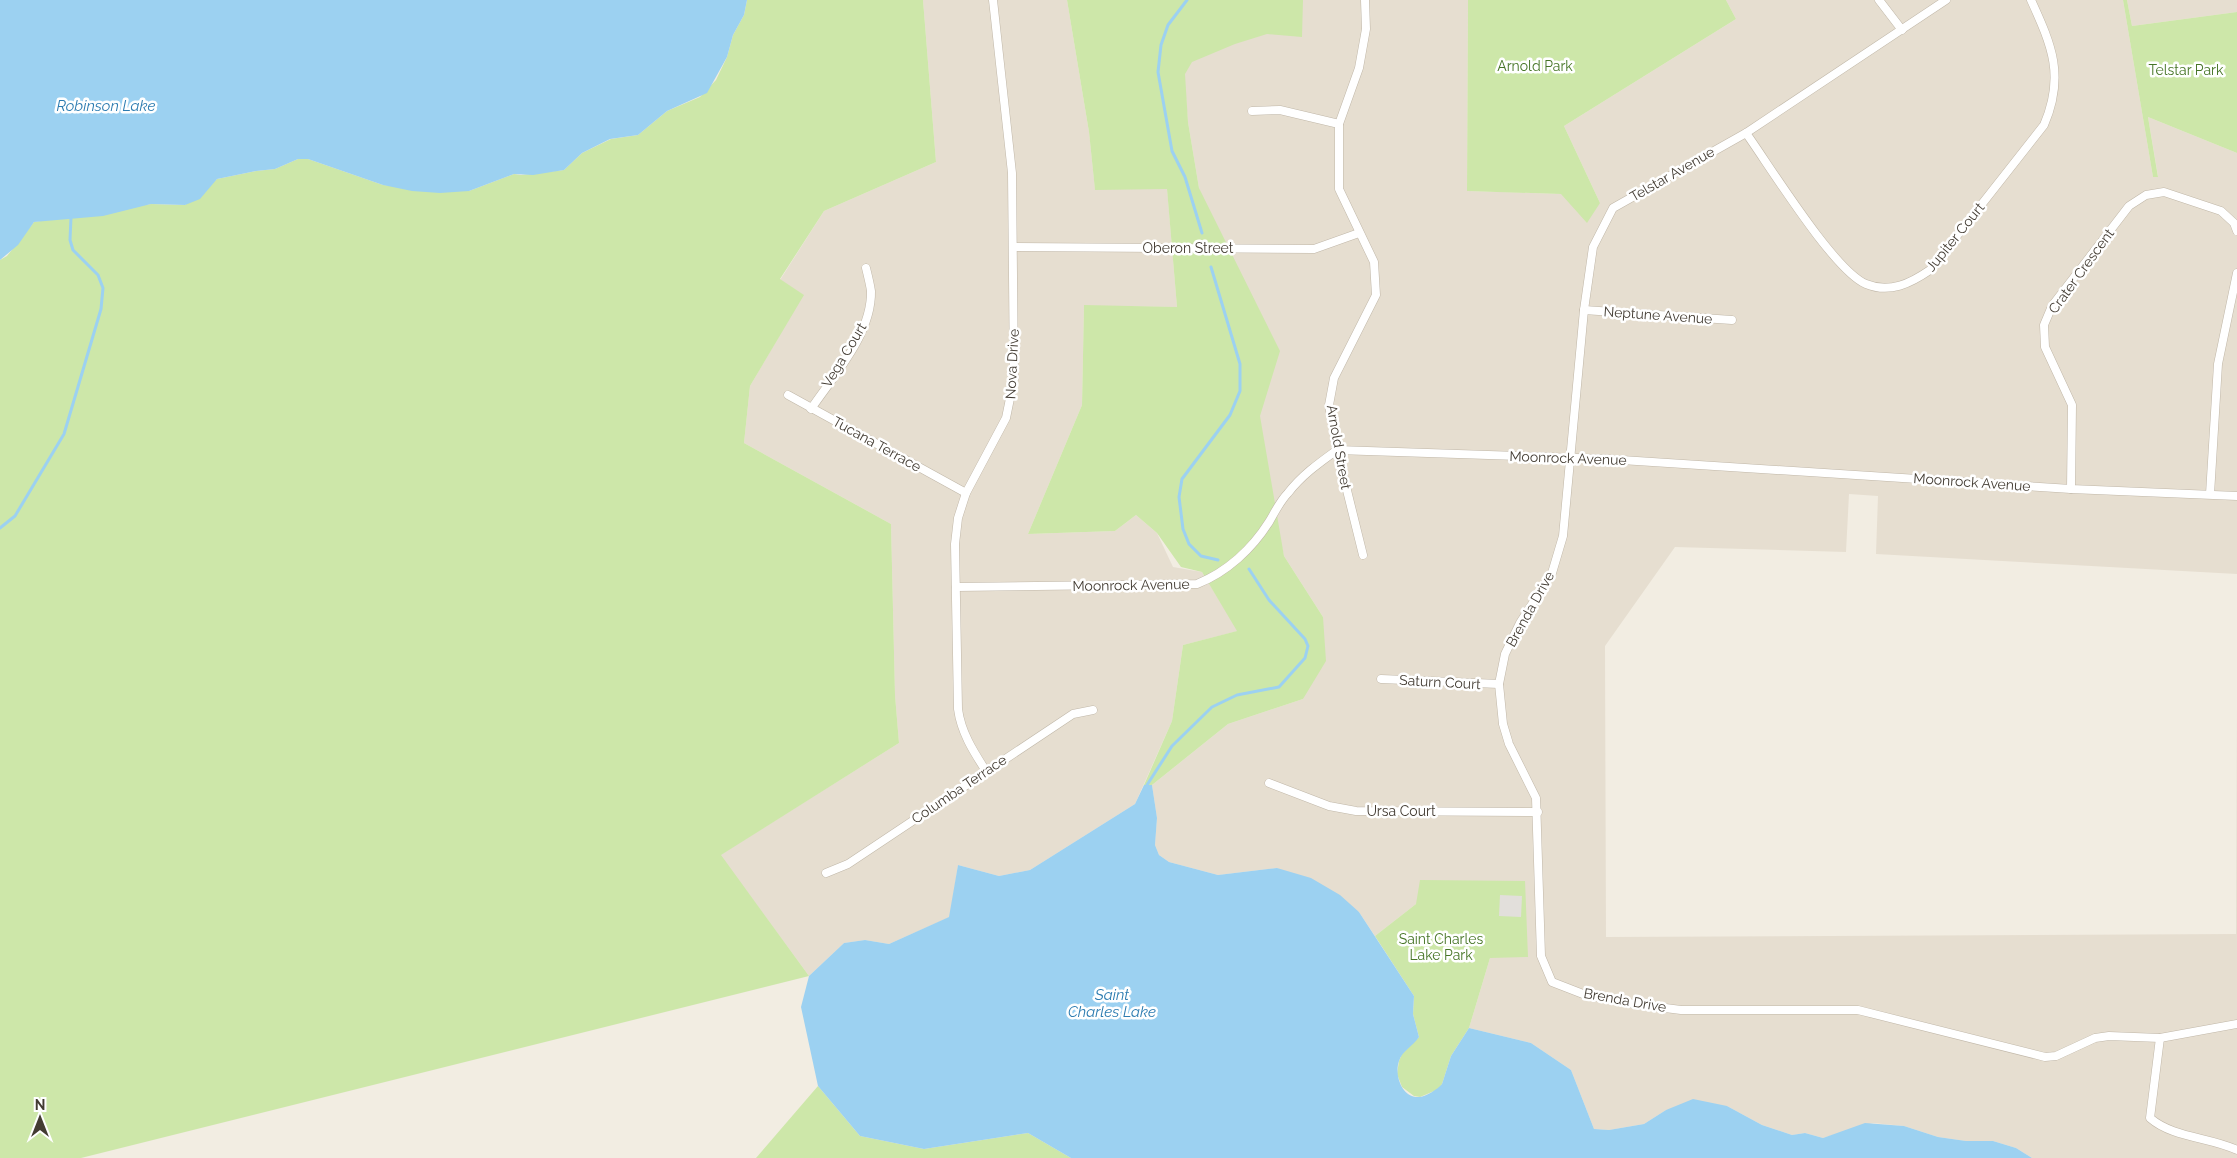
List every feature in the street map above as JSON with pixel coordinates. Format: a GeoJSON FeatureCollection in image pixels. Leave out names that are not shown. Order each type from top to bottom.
{"type":"FeatureCollection","features":[{"type":"Feature","properties":{"kind":"street","name":"Nova Drive"},"geometry":{"type":"LineString","coordinates":[[986,771],[969,744],[959,720],[957,694],[956,529],[966,493],[1002,428],[1011,399],[1015,357],[1012,173],[993,0]]}},
{"type":"Feature","properties":{"kind":"street","name":"Arnold Street"},"geometry":{"type":"LineString","coordinates":[[1363,555],[1337,450],[1329,405],[1334,378],[1376,295],[1374,262],[1339,190],[1339,124],[1359,68],[1366,29],[1365,0]]}},
{"type":"Feature","properties":{"kind":"street"},"geometry":{"type":"LineString","coordinates":[[1879,0],[1902,30]]}},
{"type":"Feature","properties":{"kind":"street","name":"Telstar Avenue"},"geometry":{"type":"LineString","coordinates":[[1570,458],[1584,310],[1593,247],[1613,208],[1746,133],[1946,0]]}},
{"type":"Feature","properties":{"kind":"street","name":"Jupiter Court"},"geometry":{"type":"LineString","coordinates":[[1746,133],[1812,228],[1846,270],[1866,284],[1889,289],[1912,283],[1930,270],[2044,126],[2052,106],[2055,63],[2049,40],[2031,0]]}},
{"type":"Feature","properties":{"kind":"street"},"geometry":{"type":"LineString","coordinates":[[1252,111],[1280,110],[1339,124]]}},
{"type":"Feature","properties":{"kind":"street","name":"Crater Crescent"},"geometry":{"type":"LineString","coordinates":[[2071,489],[2072,405],[2045,347],[2044,326],[2052,306],[2129,206],[2146,195],[2164,192],[2221,211],[2234,223],[2237,231]]}},
{"type":"Feature","properties":{"kind":"street","name":"Oberon Street"},"geometry":{"type":"LineString","coordinates":[[1014,247],[1314,249],[1359,234]]}},
{"type":"Feature","properties":{"kind":"street","name":"Vega Court"},"geometry":{"type":"LineString","coordinates":[[811,408],[861,332],[868,312],[871,292],[866,268]]}},
{"type":"Feature","properties":{"kind":"street"},"geometry":{"type":"LineString","coordinates":[[2210,494],[2218,364],[2237,273]]}},
{"type":"Feature","properties":{"kind":"street","name":"Neptune Avenue"},"geometry":{"type":"LineString","coordinates":[[1584,310],[1732,320]]}},
{"type":"Feature","properties":{"kind":"street","name":"Tucana Terrace"},"geometry":{"type":"LineString","coordinates":[[788,396],[966,493]]}},
{"type":"Feature","properties":{"kind":"street","name":"Moonrock Avenue"},"geometry":{"type":"LineString","coordinates":[[956,587],[1197,584],[1215,576],[1246,552],[1268,524],[1286,494],[1306,472],[1337,450],[1570,458],[2071,489],[2237,496]]}},
{"type":"Feature","properties":{"kind":"street","name":"Brenda Drive"},"geometry":{"type":"LineString","coordinates":[[1570,458],[1563,536],[1552,573],[1520,623],[1505,654],[1499,684],[1504,724],[1509,744],[1536,798],[1538,812],[1541,956],[1552,982],[1583,994],[1634,1004],[1680,1010],[1858,1010],[2045,1058],[2056,1056],[2095,1038],[2109,1036],[2160,1038],[2237,1024]]}},
{"type":"Feature","properties":{"kind":"street","name":"Saturn Court"},"geometry":{"type":"LineString","coordinates":[[1382,679],[1499,684]]}},
{"type":"Feature","properties":{"kind":"street","name":"Columba Terrace"},"geometry":{"type":"LineString","coordinates":[[826,873],[848,864],[1072,714],[1094,710]]}},
{"type":"Feature","properties":{"kind":"street","name":"Ursa Court"},"geometry":{"type":"LineString","coordinates":[[1269,783],[1329,806],[1356,811],[1538,812]]}},
{"type":"Feature","properties":{"kind":"street"},"geometry":{"type":"LineString","coordinates":[[2160,1038],[2150,1118],[2160,1127],[2224,1144],[2237,1150]]}},
{"type":"Feature","properties":{"kind":"shaded area"},"geometry":{"type":"Polygon","coordinates":[[[923,0],[1067,0],[1089,132],[1095,189],[1167,188],[1177,307],[1084,306],[1082,405],[1028,534],[1115,531],[1136,515],[1157,533],[1173,567],[1202,572],[1238,631],[1183,645],[1172,721],[1135,804],[1030,870],[999,876],[958,865],[950,917],[889,944],[865,940],[844,943],[809,976],[720,855],[899,743],[895,695],[891,524],[744,443],[750,386],[803,295],[780,280],[824,211],[936,162],[923,0]]]}},
{"type":"Feature","properties":{"kind":"shaded area"},"geometry":{"type":"Polygon","coordinates":[[[1298,0],[1468,0],[1467,191],[1562,194],[1600,203],[1564,126],[1736,19],[1726,0],[2123,0],[2153,177],[2158,176],[2148,117],[2237,153],[2237,574],[1876,554],[1878,496],[1849,494],[1846,552],[1675,547],[1605,646],[1606,937],[2236,934],[2237,705],[2237,1158],[2032,1158],[2016,1148],[1993,1141],[1966,1141],[1938,1137],[1904,1126],[1873,1123],[1823,1138],[1805,1133],[1792,1135],[1762,1125],[1727,1106],[1666,1110],[1644,1124],[1609,1130],[1594,1129],[1571,1070],[1531,1043],[1469,1028],[1490,958],[1416,904],[1375,936],[1359,912],[1277,868],[1218,875],[1169,862],[1159,855],[1155,845],[1157,818],[1152,785],[1228,724],[1303,699],[1323,617],[1284,556],[1199,188],[1188,122],[1183,63],[1298,0]]]}},
{"type":"Feature","properties":{"kind":"shaded area"},"geometry":{"type":"Polygon","coordinates":[[[2127,0],[2237,0],[2237,12],[2132,26],[2127,0]]]}},
{"type":"Feature","properties":{"kind":"shaded area"},"geometry":{"type":"Polygon","coordinates":[[[1500,895],[1522,896],[1521,917],[1499,916],[1500,895]]]}},
{"type":"Feature","properties":{"kind":"green space"},"geometry":{"type":"Polygon","coordinates":[[[747,0],[923,0],[936,162],[824,211],[780,279],[804,295],[750,386],[744,443],[891,524],[895,695],[899,743],[721,855],[809,976],[81,1158],[0,1158],[0,260],[7,256],[34,222],[151,204],[185,205],[217,179],[275,169],[298,159],[308,159],[383,185],[469,191],[514,174],[521,175],[564,170],[582,153],[611,139],[638,135],[667,111],[700,97],[716,80],[727,57],[733,35],[744,15],[747,0]]]}},
{"type":"Feature","properties":{"kind":"green space"},"geometry":{"type":"Polygon","coordinates":[[[1067,0],[1303,0],[1302,37],[1267,34],[1235,44],[1192,62],[1185,74],[1188,122],[1199,188],[1280,351],[1260,416],[1284,556],[1323,617],[1326,661],[1303,699],[1228,724],[1152,785],[1144,785],[1172,721],[1183,645],[1237,631],[1202,572],[1181,567],[1157,533],[1136,515],[1115,531],[1028,534],[1082,405],[1084,305],[1177,307],[1167,189],[1095,190],[1089,132],[1067,0]]]}},
{"type":"Feature","properties":{"kind":"green space","name":"Arnold Park"},"geometry":{"type":"Polygon","coordinates":[[[1468,0],[1726,0],[1736,19],[1564,126],[1600,203],[1587,223],[1561,194],[1467,191],[1468,0]]]}},
{"type":"Feature","properties":{"kind":"green space","name":"Telstar Park"},"geometry":{"type":"Polygon","coordinates":[[[2123,0],[2127,0],[2132,26],[2237,12],[2237,153],[2148,117],[2158,177],[2153,177],[2123,0]]]}},
{"type":"Feature","properties":{"kind":"green space","name":"Saint Charles Lake Park"},"geometry":{"type":"Polygon","coordinates":[[[1420,880],[1525,881],[1528,957],[1490,958],[1469,1028],[1451,1056],[1442,1084],[1439,1089],[1420,1097],[1414,1096],[1402,1087],[1397,1074],[1402,1054],[1419,1037],[1413,1014],[1414,996],[1375,936],[1416,904],[1420,880]]]}},
{"type":"Feature","properties":{"kind":"green space"},"geometry":{"type":"Polygon","coordinates":[[[818,1086],[860,1136],[924,1149],[1028,1133],[1071,1158],[756,1158],[818,1086]]]}},
{"type":"Feature","properties":{"kind":"water","name":"Robinson Lake"},"geometry":{"type":"Polygon","coordinates":[[[0,0],[747,0],[744,15],[733,35],[727,57],[707,93],[667,111],[638,135],[610,139],[582,153],[564,170],[533,175],[514,174],[469,191],[440,193],[412,191],[383,185],[308,159],[298,159],[275,169],[217,179],[200,199],[185,205],[151,204],[103,216],[34,222],[18,245],[0,260],[0,0]]]}},
{"type":"Feature","properties":{"kind":"water","name":"Saint Charles Lake"},"geometry":{"type":"Polygon","coordinates":[[[1144,785],[1152,785],[1157,818],[1155,845],[1159,855],[1169,862],[1218,875],[1277,868],[1311,878],[1340,895],[1359,912],[1414,996],[1413,1014],[1419,1037],[1400,1057],[1398,1067],[1401,1085],[1408,1094],[1419,1097],[1425,1096],[1442,1084],[1451,1056],[1469,1028],[1531,1043],[1571,1070],[1594,1129],[1609,1130],[1644,1124],[1666,1110],[1693,1099],[1727,1106],[1762,1125],[1792,1135],[1805,1133],[1823,1138],[1865,1123],[1904,1126],[1938,1137],[1966,1141],[1993,1141],[2016,1148],[2032,1158],[1071,1158],[1028,1133],[924,1149],[860,1136],[818,1086],[801,1007],[809,976],[844,943],[865,940],[889,944],[949,917],[958,865],[999,876],[1030,870],[1135,804],[1144,785]]]}},
{"type":"Feature","properties":{"kind":"waterway"},"geometry":{"type":"LineString","coordinates":[[1187,0],[1168,25],[1161,45],[1158,72],[1172,151],[1185,177],[1202,233]]}},
{"type":"Feature","properties":{"kind":"waterway"},"geometry":{"type":"LineString","coordinates":[[0,528],[15,516],[64,434],[101,309],[103,288],[98,275],[73,250],[70,240],[71,217]]}},
{"type":"Feature","properties":{"kind":"waterway"},"geometry":{"type":"LineString","coordinates":[[1211,267],[1240,364],[1240,391],[1230,415],[1182,479],[1179,497],[1183,529],[1189,544],[1201,556],[1218,560]]}},
{"type":"Feature","properties":{"kind":"waterway"},"geometry":{"type":"LineString","coordinates":[[1147,785],[1172,746],[1212,707],[1237,695],[1279,687],[1305,658],[1308,646],[1305,639],[1269,600],[1249,569]]}}]}
